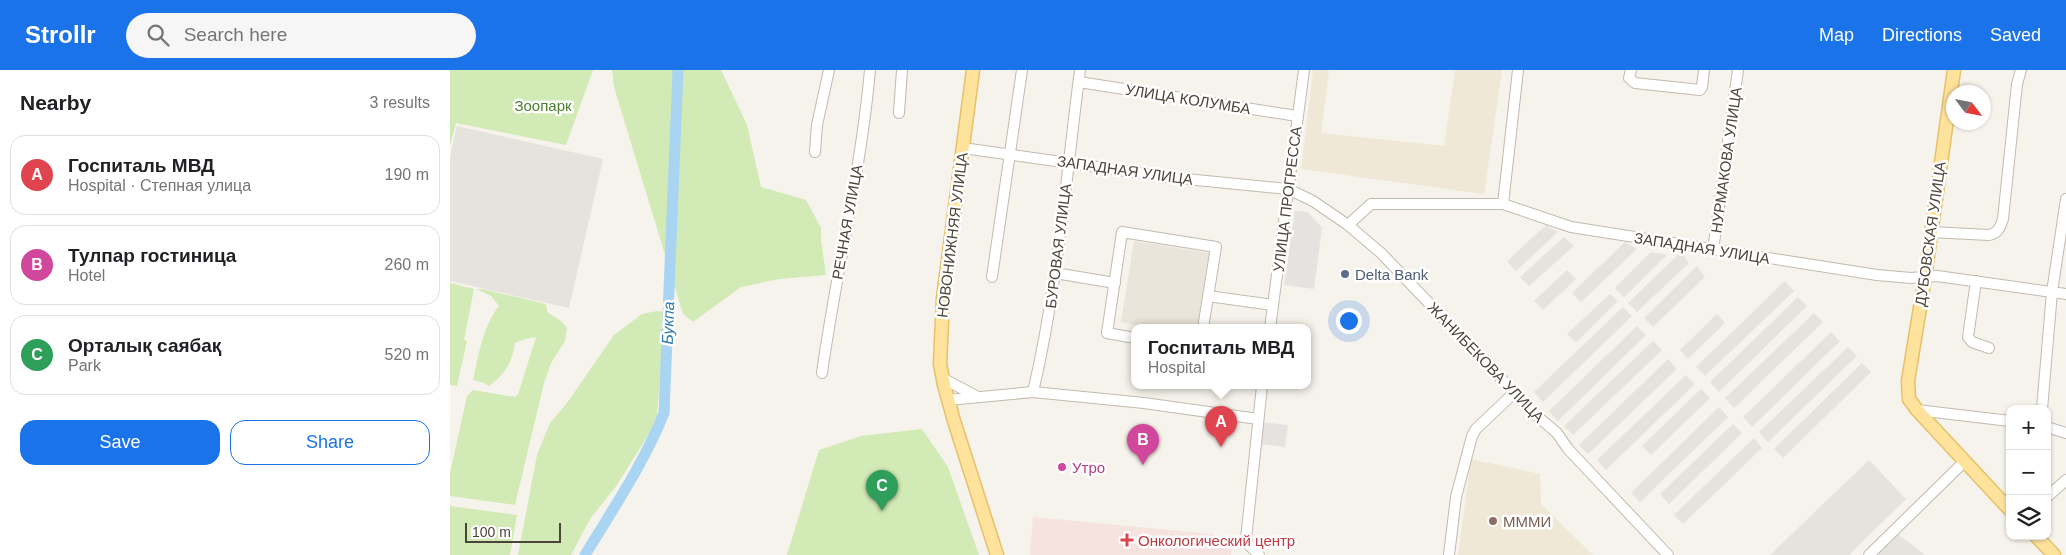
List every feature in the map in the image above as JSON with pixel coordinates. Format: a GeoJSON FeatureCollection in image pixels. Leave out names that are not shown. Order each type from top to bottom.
{"type":"FeatureCollection","features":[{"type":"Feature","properties":{"kind":"main road","name":"НОВОНИЖНЯЯ УЛИЦА"},"geometry":{"type":"LineString","coordinates":[[973,70],[943,298],[940,364],[948,400],[998,555]]}},
{"type":"Feature","properties":{"kind":"main road","name":"ДУБОВСКАЯ УЛИЦА"},"geometry":{"type":"LineString","coordinates":[[1917,410],[1910,399],[1908,380],[1925,277],[1954,70]]}},
{"type":"Feature","properties":{"kind":"main road"},"geometry":{"type":"LineString","coordinates":[[1917,410],[2006,506]]}},
{"type":"Feature","properties":{"kind":"main road"},"geometry":{"type":"LineString","coordinates":[[2040,540],[2054,555]]}},
{"type":"Feature","properties":{"kind":"street"},"geometry":{"type":"LineString","coordinates":[[815,152],[817,126],[829,70]]}},
{"type":"Feature","properties":{"kind":"street","name":"РЕЧНАЯ УЛИЦА"},"geometry":{"type":"LineString","coordinates":[[822,373],[832,302],[862,139],[870,70]]}},
{"type":"Feature","properties":{"kind":"street"},"geometry":{"type":"LineString","coordinates":[[900,113],[902,70]]}},
{"type":"Feature","properties":{"kind":"street"},"geometry":{"type":"LineString","coordinates":[[992,277],[1022,70]]}},
{"type":"Feature","properties":{"kind":"street","name":"БУРОВАЯ УЛИЦА"},"geometry":{"type":"LineString","coordinates":[[1033,392],[1046,334],[1055,273],[1080,70]]}},
{"type":"Feature","properties":{"kind":"street","name":"УЛИЦА ПРОГРЕССА"},"geometry":{"type":"LineString","coordinates":[[1271,324],[1304,70]]}},
{"type":"Feature","properties":{"kind":"street"},"geometry":{"type":"LineString","coordinates":[[1503,204],[1518,70]]}},
{"type":"Feature","properties":{"kind":"street"},"geometry":{"type":"LineString","coordinates":[[1630,70],[1629,78],[1635,83],[1700,90],[1704,70]]}},
{"type":"Feature","properties":{"kind":"street","name":"НУРМАКОВА УЛИЦА"},"geometry":{"type":"LineString","coordinates":[[1713,250],[1738,70]]}},
{"type":"Feature","properties":{"kind":"street"},"geometry":{"type":"LineString","coordinates":[[1931,232],[1989,235],[1995,234],[2000,228],[2003,219],[2017,84],[2021,70]]}},
{"type":"Feature","properties":{"kind":"street","name":"УЛИЦА КОЛУМБА"},"geometry":{"type":"LineString","coordinates":[[1079,82],[1297,116]]}},
{"type":"Feature","properties":{"kind":"street","name":"ЗАПАДНАЯ УЛИЦА"},"geometry":{"type":"LineString","coordinates":[[962,148],[1176,178],[1288,189]]}},
{"type":"Feature","properties":{"kind":"street","name":"ЖАНИБЕКОВА УЛИЦА"},"geometry":{"type":"LineString","coordinates":[[1288,189],[1312,201],[1381,252],[1537,416],[1557,433],[1568,449],[1668,555]]}},
{"type":"Feature","properties":{"kind":"street"},"geometry":{"type":"LineString","coordinates":[[2042,405],[2052,292],[2066,199]]}},
{"type":"Feature","properties":{"kind":"street","name":"ЗАПАДНАЯ УЛИЦА"},"geometry":{"type":"LineString","coordinates":[[1348,226],[1372,204],[1503,204],[1571,227],[1713,250],[1877,275],[1936,276],[2066,294]]}},
{"type":"Feature","properties":{"kind":"street"},"geometry":{"type":"LineString","coordinates":[[1131,337],[1107,334],[1122,232],[1216,247],[1204,324]]}},
{"type":"Feature","properties":{"kind":"street"},"geometry":{"type":"LineString","coordinates":[[1055,273],[1114,283]]}},
{"type":"Feature","properties":{"kind":"street"},"geometry":{"type":"LineString","coordinates":[[1976,282],[1968,337],[1972,342],[1989,348]]}},
{"type":"Feature","properties":{"kind":"street"},"geometry":{"type":"LineString","coordinates":[[1208,296],[1273,305]]}},
{"type":"Feature","properties":{"kind":"street"},"geometry":{"type":"LineString","coordinates":[[942,378],[979,398]]}},
{"type":"Feature","properties":{"kind":"street"},"geometry":{"type":"LineString","coordinates":[[1258,555],[1246,539],[1262,389]]}},
{"type":"Feature","properties":{"kind":"street"},"geometry":{"type":"LineString","coordinates":[[948,400],[1033,392],[1144,403],[1258,419]]}},
{"type":"Feature","properties":{"kind":"street"},"geometry":{"type":"LineString","coordinates":[[1449,555],[1456,497],[1472,436],[1515,392]]}},
{"type":"Feature","properties":{"kind":"street"},"geometry":{"type":"LineString","coordinates":[[1917,410],[2006,421]]}},
{"type":"Feature","properties":{"kind":"street"},"geometry":{"type":"LineString","coordinates":[[2051,428],[2066,433]]}},
{"type":"Feature","properties":{"kind":"street"},"geometry":{"type":"LineString","coordinates":[[1869,555],[1964,462]]}},
{"type":"Feature","properties":{"kind":"street"},"geometry":{"type":"LineString","coordinates":[[2049,495],[2066,480]]}},
{"type":"Feature","properties":{"kind":"shaded area"},"geometry":{"type":"Polygon","coordinates":[[[1313,70],[1329,70],[1321,133],[1444,146],[1455,70],[1502,70],[1484,194],[1301,169],[1313,70]]]}},
{"type":"Feature","properties":{"kind":"shaded area"},"geometry":{"type":"Polygon","coordinates":[[[457,126],[603,159],[569,308],[450,281],[450,157],[457,126]]]}},
{"type":"Feature","properties":{"kind":"shaded area"},"geometry":{"type":"Polygon","coordinates":[[[1295,211],[1308,212],[1322,228],[1314,289],[1284,285],[1295,211]]]}},
{"type":"Feature","properties":{"kind":"shaded area"},"geometry":{"type":"Polygon","coordinates":[[[1546,225],[1558,232],[1516,271],[1507,261],[1546,225]]]}},
{"type":"Feature","properties":{"kind":"shaded area"},"geometry":{"type":"Polygon","coordinates":[[[1564,237],[1574,246],[1529,286],[1520,277],[1564,237]]]}},
{"type":"Feature","properties":{"kind":"shaded area"},"geometry":{"type":"Polygon","coordinates":[[[1134,241],[1209,253],[1198,324],[1131,324],[1121,322],[1134,241]]]}},
{"type":"Feature","properties":{"kind":"shaded area"},"geometry":{"type":"Polygon","coordinates":[[[1625,242],[1637,249],[1581,302],[1572,293],[1625,242]]]}},
{"type":"Feature","properties":{"kind":"shaded area"},"geometry":{"type":"Polygon","coordinates":[[[1651,252],[1667,255],[1624,297],[1615,288],[1651,252]]]}},
{"type":"Feature","properties":{"kind":"shaded area"},"geometry":{"type":"Polygon","coordinates":[[[1681,252],[1689,263],[1637,312],[1628,303],[1681,252]]]}},
{"type":"Feature","properties":{"kind":"shaded area"},"geometry":{"type":"Polygon","coordinates":[[[1697,266],[1705,277],[1653,327],[1644,318],[1697,266]]]}},
{"type":"Feature","properties":{"kind":"shaded area"},"geometry":{"type":"Polygon","coordinates":[[[1567,270],[1576,279],[1543,310],[1534,301],[1567,270]]]}},
{"type":"Feature","properties":{"kind":"shaded area"},"geometry":{"type":"Polygon","coordinates":[[[1785,281],[1794,291],[1705,376],[1696,367],[1785,281]]]}},
{"type":"Feature","properties":{"kind":"shaded area"},"geometry":{"type":"Polygon","coordinates":[[[1610,294],[1618,301],[1576,343],[1567,334],[1610,294]]]}},
{"type":"Feature","properties":{"kind":"shaded area"},"geometry":{"type":"Polygon","coordinates":[[[1798,297],[1807,306],[1719,392],[1710,382],[1798,297]]]}},
{"type":"Feature","properties":{"kind":"shaded area"},"geometry":{"type":"Polygon","coordinates":[[[1623,307],[1632,316],[1543,402],[1534,392],[1623,307]]]}},
{"type":"Feature","properties":{"kind":"shaded area"},"geometry":{"type":"Polygon","coordinates":[[[1814,313],[1823,322],[1734,408],[1725,398],[1814,313]]]}},
{"type":"Feature","properties":{"kind":"shaded area"},"geometry":{"type":"Polygon","coordinates":[[[1717,314],[1725,323],[1688,359],[1680,350],[1717,314]]]}},
{"type":"Feature","properties":{"kind":"shaded area"},"geometry":{"type":"Polygon","coordinates":[[[1637,326],[1646,335],[1558,421],[1549,411],[1637,326]]]}},
{"type":"Feature","properties":{"kind":"shaded area"},"geometry":{"type":"Polygon","coordinates":[[[1831,332],[1840,341],[1752,427],[1743,417],[1831,332]]]}},
{"type":"Feature","properties":{"kind":"shaded area"},"geometry":{"type":"Polygon","coordinates":[[[1653,341],[1662,350],[1573,435],[1564,426],[1653,341]]]}},
{"type":"Feature","properties":{"kind":"shaded area"},"geometry":{"type":"Polygon","coordinates":[[[1848,347],[1857,356],[1768,442],[1759,432],[1848,347]]]}},
{"type":"Feature","properties":{"kind":"shaded area"},"geometry":{"type":"Polygon","coordinates":[[[1668,359],[1677,369],[1588,454],[1579,445],[1668,359]]]}},
{"type":"Feature","properties":{"kind":"shaded area"},"geometry":{"type":"Polygon","coordinates":[[[1862,363],[1871,372],[1783,458],[1774,449],[1862,363]]]}},
{"type":"Feature","properties":{"kind":"shaded area"},"geometry":{"type":"Polygon","coordinates":[[[1686,375],[1695,384],[1606,470],[1597,460],[1686,375]]]}},
{"type":"Feature","properties":{"kind":"shaded area"},"geometry":{"type":"Polygon","coordinates":[[[1701,389],[1710,398],[1651,455],[1642,446],[1701,389]]]}},
{"type":"Feature","properties":{"kind":"shaded area"},"geometry":{"type":"Polygon","coordinates":[[[1719,407],[1728,417],[1640,502],[1631,493],[1719,407]]]}},
{"type":"Feature","properties":{"kind":"shaded area"},"geometry":{"type":"Polygon","coordinates":[[[1261,422],[1288,425],[1285,447],[1259,444],[1261,422]]]}},
{"type":"Feature","properties":{"kind":"shaded area"},"geometry":{"type":"Polygon","coordinates":[[[1733,424],[1742,433],[1669,504],[1660,494],[1733,424]]]}},
{"type":"Feature","properties":{"kind":"shaded area"},"geometry":{"type":"Polygon","coordinates":[[[1754,438],[1762,448],[1683,524],[1674,515],[1754,438]]]}},
{"type":"Feature","properties":{"kind":"shaded area"},"geometry":{"type":"Polygon","coordinates":[[[1471,459],[1540,474],[1541,504],[1593,555],[1458,555],[1471,459]]]}},
{"type":"Feature","properties":{"kind":"shaded area"},"geometry":{"type":"Polygon","coordinates":[[[1869,460],[1906,499],[1849,555],[1770,555],[1869,460]]]}},
{"type":"Feature","properties":{"kind":"shaded area","name":"Онкологический центр"},"geometry":{"type":"Polygon","coordinates":[[[1033,517],[1212,534],[1233,546],[1231,555],[1030,555],[1033,517]]]}},
{"type":"Feature","properties":{"kind":"shaded area"},"geometry":{"type":"Polygon","coordinates":[[[1894,531],[1925,555],[1869,555],[1894,531]]]}},
{"type":"Feature","properties":{"kind":"green space","name":"Зоопарк"},"geometry":{"type":"Polygon","coordinates":[[[450,70],[593,70],[566,145],[456,123],[450,146],[450,70]]]}},
{"type":"Feature","properties":{"kind":"green space"},"geometry":{"type":"Polygon","coordinates":[[[612,70],[721,70],[747,125],[761,187],[806,200],[821,228],[826,275],[779,279],[741,287],[693,322],[683,314],[614,87],[612,70]]]}},
{"type":"Feature","properties":{"kind":"green space"},"geometry":{"type":"Polygon","coordinates":[[[450,283],[474,289],[464,340],[467,341],[457,386],[450,385],[450,283]]]}},
{"type":"Feature","properties":{"kind":"green space"},"geometry":{"type":"Polygon","coordinates":[[[477,289],[546,304],[547,312],[561,321],[567,328],[565,341],[551,363],[544,383],[515,505],[450,496],[450,473],[467,396],[473,390],[515,397],[518,395],[536,337],[515,343],[507,368],[489,386],[473,380],[485,331],[499,306],[491,296],[477,289]]]}},
{"type":"Feature","properties":{"kind":"green space"},"geometry":{"type":"Polygon","coordinates":[[[657,311],[665,312],[657,415],[650,432],[617,485],[590,519],[571,555],[518,555],[537,455],[550,423],[567,403],[614,335],[642,314],[657,311]]]}},
{"type":"Feature","properties":{"kind":"green space"},"geometry":{"type":"Polygon","coordinates":[[[922,429],[948,467],[979,555],[787,555],[819,450],[861,436],[922,429]]]}},
{"type":"Feature","properties":{"kind":"green space"},"geometry":{"type":"Polygon","coordinates":[[[450,506],[517,515],[510,555],[450,555],[450,506]]]}},
{"type":"Feature","properties":{"kind":"waterway","name":"Букпа"},"geometry":{"type":"LineString","coordinates":[[585,555],[638,468],[664,413],[678,70]]}},
{"type":"Feature","properties":{"kind":"place","name":"Delta Bank"},"geometry":{"type":"Point","coordinates":[1345,274]}},
{"type":"Feature","properties":{"kind":"place","name":"Госпиталь МВД"},"geometry":{"type":"Point","coordinates":[1221,447]}},
{"type":"Feature","properties":{"kind":"place","name":"Тулпар гостиница"},"geometry":{"type":"Point","coordinates":[1143,465]}},
{"type":"Feature","properties":{"kind":"place","name":"Утро"},"geometry":{"type":"Point","coordinates":[1062,467]}},
{"type":"Feature","properties":{"kind":"place","name":"Орталық саябақ"},"geometry":{"type":"Point","coordinates":[882,511]}},
{"type":"Feature","properties":{"kind":"place","name":"МММИ"},"geometry":{"type":"Point","coordinates":[1493,521]}},
{"type":"Feature","properties":{"kind":"place","name":"Онкологический центр"},"geometry":{"type":"Point","coordinates":[1127,540]}}]}
